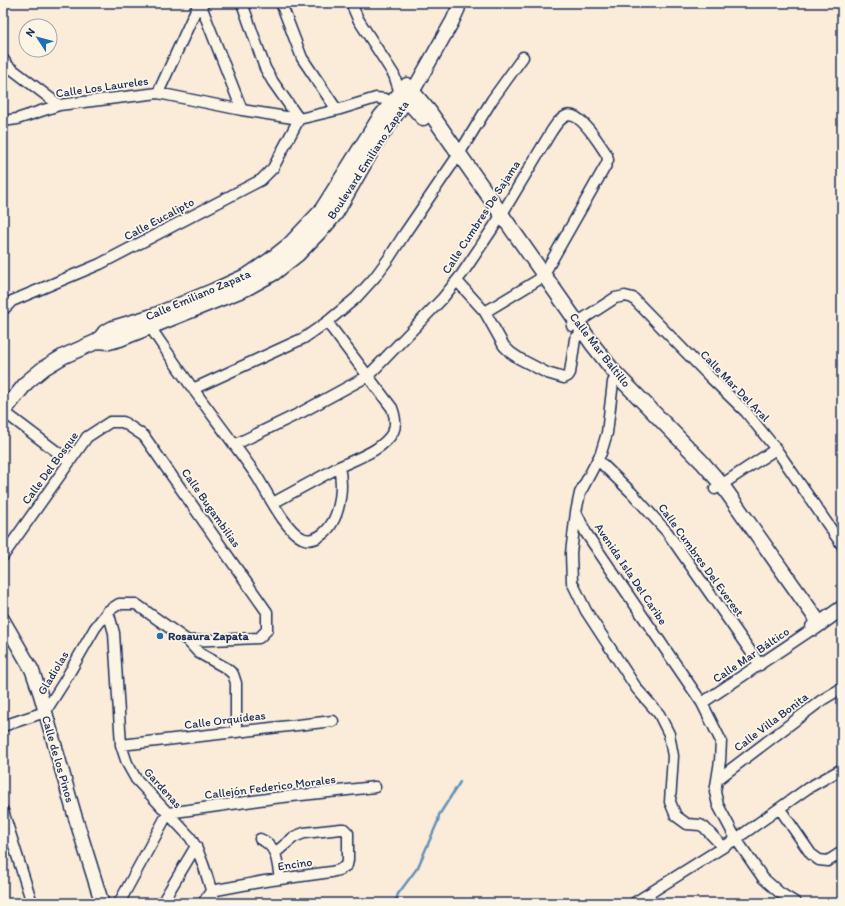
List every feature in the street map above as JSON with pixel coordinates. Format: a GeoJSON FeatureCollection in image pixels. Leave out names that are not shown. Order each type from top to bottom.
{"type":"FeatureCollection","features":[{"type":"Feature","properties":{"kind":"main road","name":"Calle Mar Baltillo"},"geometry":{"type":"LineString","coordinates":[[403,96],[456,157],[577,328],[593,345],[615,379],[702,462],[817,626]]}},
{"type":"Feature","properties":{"kind":"main road","name":"Calle Emiliano Zapata"},"geometry":{"type":"LineString","coordinates":[[3,411],[27,382],[44,368],[64,356],[98,341],[105,332],[113,328],[148,322],[248,275],[270,260],[289,245],[321,211],[380,117],[403,96]]}},
{"type":"Feature","properties":{"kind":"main road"},"geometry":{"type":"LineString","coordinates":[[817,626],[842,608]]}},
{"type":"Feature","properties":{"kind":"street"},"geometry":{"type":"LineString","coordinates":[[158,93],[200,3]]}},
{"type":"Feature","properties":{"kind":"street"},"geometry":{"type":"LineString","coordinates":[[200,3],[242,110]]}},
{"type":"Feature","properties":{"kind":"street"},"geometry":{"type":"LineString","coordinates":[[242,3],[265,68],[273,82],[300,119],[376,98],[403,96],[402,79],[394,75],[358,19],[352,3]]}},
{"type":"Feature","properties":{"kind":"street"},"geometry":{"type":"LineString","coordinates":[[281,3],[302,58],[337,110]]}},
{"type":"Feature","properties":{"kind":"street","name":"Boulevard Emiliano Zapata"},"geometry":{"type":"LineString","coordinates":[[403,96],[420,78],[452,22],[458,9],[458,3]]}},
{"type":"Feature","properties":{"kind":"street"},"geometry":{"type":"LineString","coordinates":[[193,389],[304,338],[327,322],[356,298],[375,277],[389,258],[492,100],[523,57]]}},
{"type":"Feature","properties":{"kind":"street"},"geometry":{"type":"LineString","coordinates":[[3,59],[8,66],[58,105]]}},
{"type":"Feature","properties":{"kind":"street","name":"Calle Los Laureles"},"geometry":{"type":"LineString","coordinates":[[3,121],[17,119],[58,105],[158,93],[242,110],[300,119]]}},
{"type":"Feature","properties":{"kind":"street","name":"Calle Cumbres De Sajama"},"geometry":{"type":"LineString","coordinates":[[234,445],[302,412],[368,376],[442,299],[457,281],[499,217],[550,132],[561,119],[567,115],[572,115],[579,118],[607,155],[608,160],[541,277]]}},
{"type":"Feature","properties":{"kind":"street","name":"Calle Eucalipto"},"geometry":{"type":"LineString","coordinates":[[3,310],[12,301],[100,264],[261,180],[273,168],[300,119]]}},
{"type":"Feature","properties":{"kind":"street"},"geometry":{"type":"LineString","coordinates":[[484,312],[541,277]]}},
{"type":"Feature","properties":{"kind":"street"},"geometry":{"type":"LineString","coordinates":[[457,281],[484,312],[504,346],[520,359],[546,373],[564,378],[568,376],[570,373],[577,328]]}},
{"type":"Feature","properties":{"kind":"street","name":"Calle Mar Del Aral"},"geometry":{"type":"LineString","coordinates":[[577,328],[615,298],[625,296],[633,298],[710,378],[746,412],[776,449],[842,545]]}},
{"type":"Feature","properties":{"kind":"street"},"geometry":{"type":"LineString","coordinates":[[148,322],[193,389],[256,476],[288,525],[304,539],[312,539],[320,536],[328,530],[335,519],[340,500],[342,477],[339,467]]}},
{"type":"Feature","properties":{"kind":"street"},"geometry":{"type":"LineString","coordinates":[[273,503],[339,467],[376,449],[386,441],[393,432],[396,424],[392,408],[327,322]]}},
{"type":"Feature","properties":{"kind":"street"},"geometry":{"type":"LineString","coordinates":[[615,379],[607,433],[598,460],[580,493],[571,553],[572,582],[586,611],[637,690],[659,714],[668,734],[673,756],[670,802],[676,816],[687,824],[700,825],[704,827],[723,847]]}},
{"type":"Feature","properties":{"kind":"street"},"geometry":{"type":"LineString","coordinates":[[3,411],[69,461]]}},
{"type":"Feature","properties":{"kind":"street","name":"Calle Del Bosque"},"geometry":{"type":"LineString","coordinates":[[3,556],[87,437],[110,422]]}},
{"type":"Feature","properties":{"kind":"street","name":"Calle Bugambilias"},"geometry":{"type":"LineString","coordinates":[[110,422],[123,422],[144,436],[267,612],[267,630],[259,638],[188,641]]}},
{"type":"Feature","properties":{"kind":"street"},"geometry":{"type":"LineString","coordinates":[[719,487],[776,449]]}},
{"type":"Feature","properties":{"kind":"street","name":"Calle Cumbres Del Everest"},"geometry":{"type":"LineString","coordinates":[[598,460],[632,493],[667,532],[760,664]]}},
{"type":"Feature","properties":{"kind":"street","name":"Avenida Isla Del Caribe"},"geometry":{"type":"LineString","coordinates":[[576,512],[586,533],[702,703],[721,741],[722,748],[715,792],[718,805],[736,839],[763,878],[780,893],[796,903]]}},
{"type":"Feature","properties":{"kind":"street"},"geometry":{"type":"LineString","coordinates":[[108,611],[119,604],[136,604],[188,641],[199,653],[226,668],[233,674],[236,683],[236,732]]}},
{"type":"Feature","properties":{"kind":"street","name":"Gladiolas"},"geometry":{"type":"LineString","coordinates":[[3,726],[45,712],[95,628],[108,611]]}},
{"type":"Feature","properties":{"kind":"street","name":"Gardenas"},"geometry":{"type":"LineString","coordinates":[[108,611],[114,633],[121,745],[127,763],[136,779],[190,836],[196,846],[215,903]]}},
{"type":"Feature","properties":{"kind":"street","name":"Calle de los Pinos"},"geometry":{"type":"LineString","coordinates":[[3,620],[32,670],[102,903]]}},
{"type":"Feature","properties":{"kind":"street","name":"Calle Mar Báltico"},"geometry":{"type":"LineString","coordinates":[[702,703],[817,626]]}},
{"type":"Feature","properties":{"kind":"street","name":"Calle Villa Bonita"},"geometry":{"type":"LineString","coordinates":[[718,779],[822,700],[842,688]]}},
{"type":"Feature","properties":{"kind":"street","name":"Calle Orquídeas"},"geometry":{"type":"LineString","coordinates":[[121,745],[333,721]]}},
{"type":"Feature","properties":{"kind":"street"},"geometry":{"type":"LineString","coordinates":[[634,903],[736,839],[808,788],[842,769]]}},
{"type":"Feature","properties":{"kind":"street","name":"Callejón Federico Morales"},"geometry":{"type":"LineString","coordinates":[[168,813],[274,798],[375,787]]}},
{"type":"Feature","properties":{"kind":"street"},"geometry":{"type":"LineString","coordinates":[[780,808],[811,854],[819,860],[828,862],[842,852]]}},
{"type":"Feature","properties":{"kind":"street"},"geometry":{"type":"LineString","coordinates":[[3,811],[32,903]]}},
{"type":"Feature","properties":{"kind":"street"},"geometry":{"type":"LineString","coordinates":[[119,903],[168,813]]}},
{"type":"Feature","properties":{"kind":"street","name":"Encino"},"geometry":{"type":"LineString","coordinates":[[211,891],[331,872],[343,868],[347,865],[348,860],[348,835],[346,830],[341,829],[304,833],[294,837],[275,853]]}},
{"type":"Feature","properties":{"kind":"street"},"geometry":{"type":"LineString","coordinates":[[260,839],[267,842],[275,853],[280,879]]}},
{"type":"Feature","properties":{"kind":"street"},"geometry":{"type":"LineString","coordinates":[[162,903],[196,846]]}},
{"type":"Feature","properties":{"kind":"street"},"geometry":{"type":"LineString","coordinates":[[203,903],[211,891]]}},
{"type":"Feature","properties":{"kind":"waterway"},"geometry":{"type":"LineString","coordinates":[[395,903],[398,894],[418,867],[438,821],[439,815],[460,782]]}},
{"type":"Feature","properties":{"kind":"place","name":"Rosaura Zapata"},"geometry":{"type":"Point","coordinates":[160,636]}}]}
